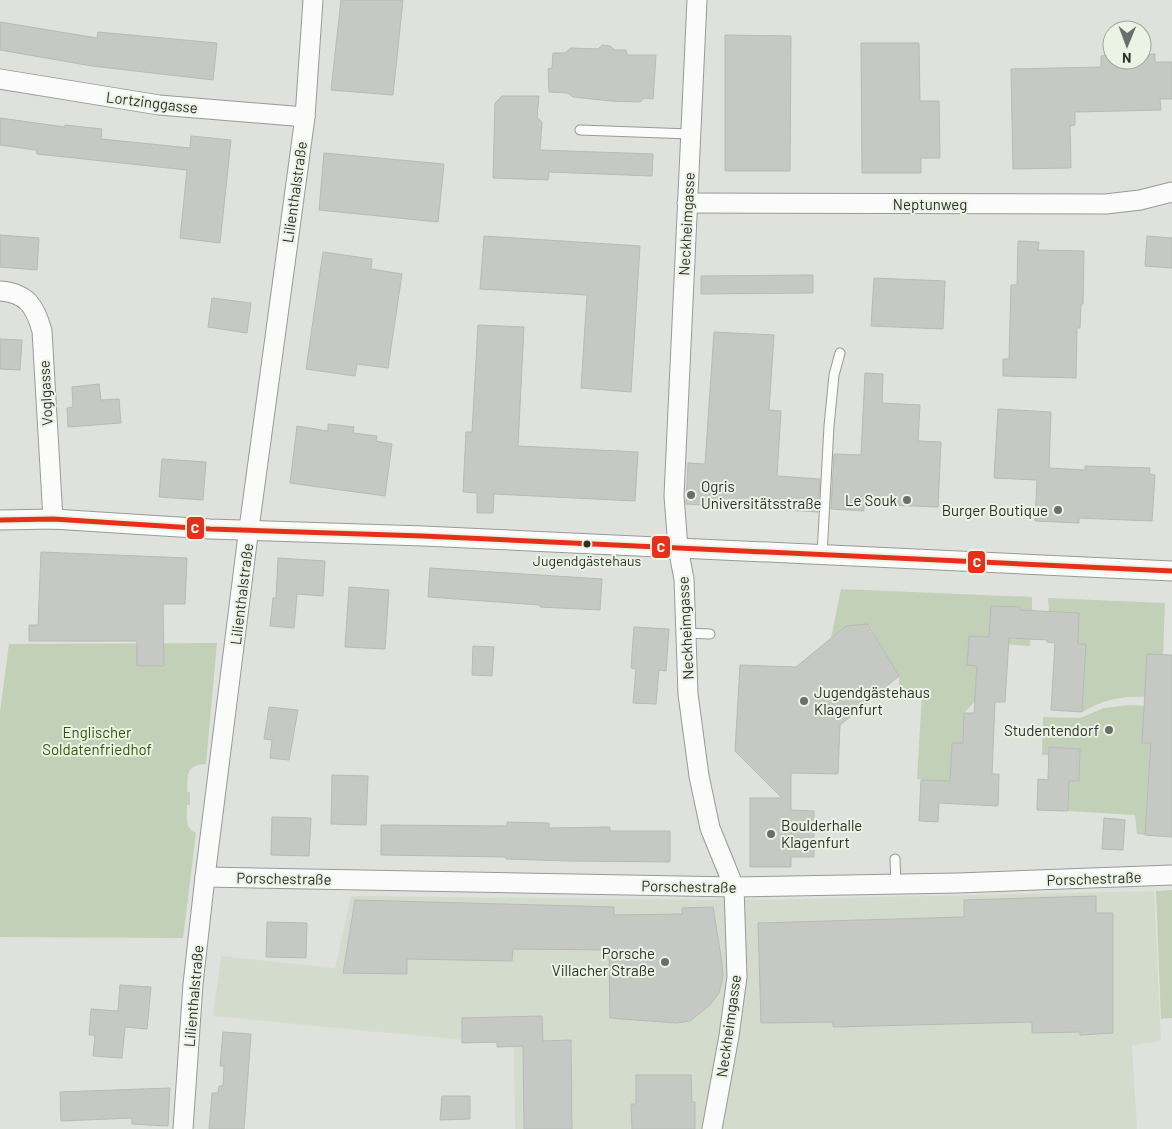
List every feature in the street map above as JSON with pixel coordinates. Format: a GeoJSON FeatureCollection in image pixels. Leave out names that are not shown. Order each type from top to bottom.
{"type":"FeatureCollection","features":[{"type":"Feature","properties":{"kind":"street","name":"Lilienthalstraße"},"geometry":{"type":"LineString","coordinates":[[183,1129],[193,984],[205,877],[249,530],[305,117],[313,0]]}},
{"type":"Feature","properties":{"kind":"street","name":"Neckheimgasse"},"geometry":{"type":"LineString","coordinates":[[697,0],[674,496],[678,548],[684,579],[688,694],[698,776],[710,828],[734,887],[737,977],[729,1036],[712,1129]]}},
{"type":"Feature","properties":{"kind":"street","name":"Lortzinggasse"},"geometry":{"type":"LineString","coordinates":[[0,79],[159,105],[305,117]]}},
{"type":"Feature","properties":{"kind":"street","name":"Neptunweg"},"geometry":{"type":"LineString","coordinates":[[687,203],[1106,204],[1140,200],[1172,192]]}},
{"type":"Feature","properties":{"kind":"street","name":"Voglgasse"},"geometry":{"type":"LineString","coordinates":[[0,291],[8,291],[23,297],[38,316],[42,331],[53,519]]}},
{"type":"Feature","properties":{"kind":"street"},"geometry":{"type":"LineString","coordinates":[[0,520],[53,519],[249,530],[423,536],[1172,571]]}},
{"type":"Feature","properties":{"kind":"street","name":"Porschestraße"},"geometry":{"type":"LineString","coordinates":[[205,877],[734,887],[958,884],[1172,875]]}},
{"type":"Feature","properties":{"kind":"lane"},"geometry":{"type":"LineString","coordinates":[[580,130],[690,134]]}},
{"type":"Feature","properties":{"kind":"lane"},"geometry":{"type":"LineString","coordinates":[[822,555],[829,426],[834,375],[840,353]]}},
{"type":"Feature","properties":{"kind":"lane"},"geometry":{"type":"LineString","coordinates":[[686,633],[710,634]]}},
{"type":"Feature","properties":{"kind":"lane"},"geometry":{"type":"LineString","coordinates":[[896,858],[896,884]]}},
{"type":"Feature","properties":{"kind":"shaded area"},"geometry":{"type":"Polygon","coordinates":[[[1154,891],[1161,1041],[1132,1045],[1137,1129],[515,1129],[514,1045],[213,1016],[221,956],[335,968],[351,896],[747,900],[1154,891]]]}},
{"type":"Feature","properties":{"kind":"green space"},"geometry":{"type":"Polygon","coordinates":[[[841,589],[1032,597],[1032,616],[1020,616],[1020,607],[991,606],[989,637],[969,636],[967,665],[977,666],[975,701],[964,713],[963,743],[952,743],[951,772],[969,786],[917,779],[922,694],[899,692],[899,676],[869,624],[846,626],[831,638],[841,589]]]}},
{"type":"Feature","properties":{"kind":"green space"},"geometry":{"type":"Polygon","coordinates":[[[1048,598],[1165,603],[1163,655],[1147,655],[1145,697],[1128,697],[1112,700],[1097,704],[1082,712],[1078,644],[1079,614],[1049,612],[1048,598]]]}},
{"type":"Feature","properties":{"kind":"green space"},"geometry":{"type":"Polygon","coordinates":[[[1020,623],[1031,623],[1030,646],[999,644],[999,638],[1018,639],[1020,623]]]}},
{"type":"Feature","properties":{"kind":"green space","name":"Englischer Soldatenfriedhof"},"geometry":{"type":"Polygon","coordinates":[[[217,643],[206,764],[194,766],[188,776],[187,792],[190,792],[190,805],[187,805],[187,821],[192,831],[196,833],[183,938],[0,937],[0,712],[9,644],[217,643]]]}},
{"type":"Feature","properties":{"kind":"green space"},"geometry":{"type":"Polygon","coordinates":[[[1130,705],[1145,706],[1143,743],[1151,743],[1147,805],[1156,805],[1154,836],[1137,834],[1135,815],[1068,811],[1069,781],[1079,781],[1080,749],[1049,747],[1049,755],[1042,755],[1043,717],[1080,718],[1104,708],[1130,705]]]}},
{"type":"Feature","properties":{"kind":"green space"},"geometry":{"type":"Polygon","coordinates":[[[1172,890],[1172,1018],[1161,1019],[1156,891],[1172,890]]]}},
{"type":"Feature","properties":{"kind":"building"},"geometry":{"type":"Polygon","coordinates":[[[341,0],[403,0],[393,95],[331,90],[341,0]]]}},
{"type":"Feature","properties":{"kind":"building"},"geometry":{"type":"Polygon","coordinates":[[[0,22],[97,38],[98,32],[217,43],[213,80],[92,66],[0,50],[0,22]]]}},
{"type":"Feature","properties":{"kind":"building"},"geometry":{"type":"Polygon","coordinates":[[[725,35],[791,36],[790,171],[725,171],[725,35]]]}},
{"type":"Feature","properties":{"kind":"building"},"geometry":{"type":"Polygon","coordinates":[[[861,43],[919,43],[920,101],[939,101],[940,158],[921,158],[921,173],[862,173],[861,43]]]}},
{"type":"Feature","properties":{"kind":"building"},"geometry":{"type":"Polygon","coordinates":[[[602,45],[610,46],[615,50],[626,50],[627,55],[656,55],[653,99],[644,98],[640,102],[611,101],[573,97],[568,93],[549,92],[548,69],[552,68],[553,53],[565,53],[570,48],[598,49],[602,45]]]}},
{"type":"Feature","properties":{"kind":"building"},"geometry":{"type":"Polygon","coordinates":[[[1152,54],[1155,54],[1155,62],[1172,62],[1172,99],[1160,99],[1161,110],[1075,112],[1075,125],[1070,126],[1071,168],[1013,169],[1011,69],[1101,67],[1102,56],[1102,70],[1152,70],[1152,54]]]}},
{"type":"Feature","properties":{"kind":"building"},"geometry":{"type":"Polygon","coordinates":[[[502,96],[539,96],[537,117],[542,122],[540,150],[653,154],[652,176],[549,172],[548,180],[493,178],[495,103],[502,96]]]}},
{"type":"Feature","properties":{"kind":"building"},"geometry":{"type":"Polygon","coordinates":[[[0,118],[65,127],[65,125],[102,129],[101,139],[190,148],[191,136],[231,140],[220,243],[180,238],[187,170],[37,154],[36,150],[0,145],[0,118]]]}},
{"type":"Feature","properties":{"kind":"building"},"geometry":{"type":"Polygon","coordinates":[[[324,153],[444,164],[438,222],[319,210],[324,153]]]}},
{"type":"Feature","properties":{"kind":"building"},"geometry":{"type":"Polygon","coordinates":[[[0,235],[39,238],[37,270],[0,267],[0,235]]]}},
{"type":"Feature","properties":{"kind":"building"},"geometry":{"type":"Polygon","coordinates":[[[484,236],[640,246],[631,392],[581,388],[587,295],[480,289],[484,236]]]}},
{"type":"Feature","properties":{"kind":"building"},"geometry":{"type":"Polygon","coordinates":[[[1147,236],[1172,238],[1172,268],[1145,266],[1147,236]]]}},
{"type":"Feature","properties":{"kind":"building"},"geometry":{"type":"Polygon","coordinates":[[[1018,241],[1039,242],[1038,250],[1084,251],[1083,304],[1081,304],[1080,328],[1077,328],[1076,378],[1003,376],[1003,359],[1009,359],[1011,285],[1017,285],[1018,241]]]}},
{"type":"Feature","properties":{"kind":"building"},"geometry":{"type":"Polygon","coordinates":[[[323,252],[372,259],[371,269],[402,274],[388,368],[357,364],[355,376],[306,369],[323,252]]]}},
{"type":"Feature","properties":{"kind":"building"},"geometry":{"type":"Polygon","coordinates":[[[813,275],[813,293],[701,294],[701,276],[813,275]]]}},
{"type":"Feature","properties":{"kind":"building"},"geometry":{"type":"Polygon","coordinates":[[[874,278],[945,281],[943,329],[871,326],[874,278]]]}},
{"type":"Feature","properties":{"kind":"building"},"geometry":{"type":"Polygon","coordinates":[[[212,298],[251,303],[247,333],[208,327],[212,298]]]}},
{"type":"Feature","properties":{"kind":"building"},"geometry":{"type":"Polygon","coordinates":[[[478,325],[524,327],[518,446],[638,452],[635,501],[494,494],[493,513],[477,513],[477,493],[463,492],[466,432],[472,432],[478,325]]]}},
{"type":"Feature","properties":{"kind":"building"},"geometry":{"type":"Polygon","coordinates":[[[714,332],[774,335],[769,410],[781,411],[777,476],[820,479],[818,512],[686,504],[688,463],[705,464],[714,332]]]}},
{"type":"Feature","properties":{"kind":"building"},"geometry":{"type":"Polygon","coordinates":[[[0,339],[22,340],[20,370],[0,369],[0,339]]]}},
{"type":"Feature","properties":{"kind":"building"},"geometry":{"type":"Polygon","coordinates":[[[865,373],[883,374],[882,403],[920,405],[918,441],[941,442],[938,507],[864,504],[864,511],[831,509],[834,454],[861,455],[865,373]]]}},
{"type":"Feature","properties":{"kind":"building"},"geometry":{"type":"Polygon","coordinates":[[[99,384],[101,400],[119,399],[121,423],[68,427],[67,408],[73,407],[72,387],[99,384]]]}},
{"type":"Feature","properties":{"kind":"building"},"geometry":{"type":"Polygon","coordinates":[[[998,409],[1051,412],[1049,468],[1085,470],[1085,466],[1150,468],[1149,474],[1155,475],[1152,521],[1079,518],[1079,523],[1035,521],[1037,480],[994,478],[998,409]]]}},
{"type":"Feature","properties":{"kind":"building"},"geometry":{"type":"Polygon","coordinates":[[[328,424],[354,427],[353,433],[377,436],[376,441],[392,444],[385,496],[290,483],[297,426],[328,431],[328,424]]]}},
{"type":"Feature","properties":{"kind":"building"},"geometry":{"type":"Polygon","coordinates":[[[162,459],[206,462],[203,500],[159,497],[162,459]]]}},
{"type":"Feature","properties":{"kind":"building"},"geometry":{"type":"Polygon","coordinates":[[[41,552],[187,558],[185,604],[163,604],[164,666],[137,666],[137,641],[29,641],[29,625],[38,625],[41,552]]]}},
{"type":"Feature","properties":{"kind":"building"},"geometry":{"type":"Polygon","coordinates":[[[278,558],[325,561],[323,596],[297,594],[294,628],[270,626],[273,598],[276,598],[278,558]]]}},
{"type":"Feature","properties":{"kind":"building"},"geometry":{"type":"Polygon","coordinates":[[[430,568],[602,579],[600,610],[540,607],[540,605],[428,597],[430,568]]]}},
{"type":"Feature","properties":{"kind":"building"},"geometry":{"type":"Polygon","coordinates":[[[349,587],[389,590],[385,649],[345,647],[349,587]]]}},
{"type":"Feature","properties":{"kind":"building"},"geometry":{"type":"Polygon","coordinates":[[[991,606],[1020,607],[1020,610],[1079,613],[1078,644],[1086,644],[1082,712],[1051,710],[1055,643],[1047,642],[1047,640],[1009,638],[1005,702],[995,702],[992,774],[999,774],[998,806],[939,803],[938,822],[919,821],[921,780],[950,781],[952,743],[963,743],[964,713],[974,713],[977,666],[967,665],[969,636],[989,637],[991,606]]]}},
{"type":"Feature","properties":{"kind":"building","name":"Jugendgästehaus Klagenfurt"},"geometry":{"type":"Polygon","coordinates":[[[868,624],[899,676],[840,725],[838,774],[791,773],[791,810],[814,811],[814,857],[791,857],[791,867],[750,867],[750,798],[782,798],[735,751],[740,665],[796,667],[846,626],[868,624]]]}},
{"type":"Feature","properties":{"kind":"building"},"geometry":{"type":"Polygon","coordinates":[[[634,627],[669,629],[666,671],[659,670],[656,704],[633,703],[636,669],[631,668],[634,627]]]}},
{"type":"Feature","properties":{"kind":"building"},"geometry":{"type":"Polygon","coordinates":[[[473,646],[494,647],[492,676],[472,675],[473,646]]]}},
{"type":"Feature","properties":{"kind":"building"},"geometry":{"type":"Polygon","coordinates":[[[1147,654],[1172,655],[1172,837],[1145,835],[1151,743],[1142,743],[1147,654]]]}},
{"type":"Feature","properties":{"kind":"building"},"geometry":{"type":"Polygon","coordinates":[[[269,707],[298,710],[289,760],[270,758],[272,740],[264,739],[269,707]]]}},
{"type":"Feature","properties":{"kind":"building"},"geometry":{"type":"Polygon","coordinates":[[[1049,747],[1080,749],[1079,781],[1069,781],[1068,811],[1037,810],[1038,779],[1048,780],[1049,747]]]}},
{"type":"Feature","properties":{"kind":"building"},"geometry":{"type":"Polygon","coordinates":[[[332,775],[368,776],[366,825],[331,824],[332,775]]]}},
{"type":"Feature","properties":{"kind":"building"},"geometry":{"type":"Polygon","coordinates":[[[272,817],[311,818],[309,856],[271,855],[272,817]]]}},
{"type":"Feature","properties":{"kind":"building"},"geometry":{"type":"Polygon","coordinates":[[[1104,818],[1125,820],[1123,850],[1102,849],[1104,818]]]}},
{"type":"Feature","properties":{"kind":"building"},"geometry":{"type":"Polygon","coordinates":[[[507,822],[549,823],[549,828],[610,827],[610,831],[670,831],[670,862],[381,855],[381,825],[507,826],[507,822]]]}},
{"type":"Feature","properties":{"kind":"building"},"geometry":{"type":"Polygon","coordinates":[[[1096,896],[1096,913],[1113,913],[1113,1033],[1080,1035],[1080,1032],[1032,1033],[1032,1022],[833,1027],[833,1022],[761,1023],[758,923],[964,917],[964,900],[1096,896]]]}},
{"type":"Feature","properties":{"kind":"building","name":"Porsche Villacher Straße"},"geometry":{"type":"Polygon","coordinates":[[[355,900],[614,907],[614,915],[682,914],[682,908],[713,907],[723,976],[719,993],[710,1005],[690,1021],[676,1023],[610,1018],[609,950],[513,949],[512,961],[407,959],[407,974],[343,973],[355,900]]]}},
{"type":"Feature","properties":{"kind":"building"},"geometry":{"type":"Polygon","coordinates":[[[267,922],[307,923],[306,958],[266,957],[267,922]]]}},
{"type":"Feature","properties":{"kind":"building"},"geometry":{"type":"Polygon","coordinates":[[[120,985],[151,987],[147,1029],[125,1027],[122,1058],[93,1056],[95,1035],[89,1035],[91,1009],[118,1011],[120,985]]]}},
{"type":"Feature","properties":{"kind":"building"},"geometry":{"type":"Polygon","coordinates":[[[542,1016],[543,1041],[571,1040],[572,1129],[524,1129],[523,1046],[497,1047],[497,1042],[462,1043],[462,1018],[542,1016]]]}},
{"type":"Feature","properties":{"kind":"building"},"geometry":{"type":"Polygon","coordinates":[[[223,1032],[251,1034],[244,1129],[209,1129],[212,1093],[218,1093],[219,1086],[223,1086],[224,1066],[220,1066],[223,1032]]]}},
{"type":"Feature","properties":{"kind":"building"},"geometry":{"type":"Polygon","coordinates":[[[636,1075],[691,1075],[692,1102],[695,1102],[695,1129],[632,1129],[631,1104],[636,1104],[636,1075]]]}},
{"type":"Feature","properties":{"kind":"building"},"geometry":{"type":"Polygon","coordinates":[[[170,1088],[168,1126],[132,1124],[132,1118],[61,1121],[60,1092],[170,1088]]]}},
{"type":"Feature","properties":{"kind":"building"},"geometry":{"type":"Polygon","coordinates":[[[442,1096],[470,1096],[470,1119],[440,1120],[442,1096]]]}},
{"type":"Feature","properties":{"kind":"transit line","name":"C"},"geometry":{"type":"LineString","coordinates":[[0,520],[53,519],[210,529],[423,536],[1172,571]]}},
{"type":"Feature","properties":{"kind":"place","name":"Ogris Universitätsstraße"},"geometry":{"type":"Point","coordinates":[691,495]}},
{"type":"Feature","properties":{"kind":"place","name":"Le Souk"},"geometry":{"type":"Point","coordinates":[907,500]}},
{"type":"Feature","properties":{"kind":"place","name":"Burger Boutique"},"geometry":{"type":"Point","coordinates":[1058,510]}},
{"type":"Feature","properties":{"kind":"place","name":"Jugendgästehaus"},"geometry":{"type":"Point","coordinates":[587,544]}},
{"type":"Feature","properties":{"kind":"place","name":"Jugendgästehaus Klagenfurt"},"geometry":{"type":"Point","coordinates":[804,701]}},
{"type":"Feature","properties":{"kind":"place","name":"Studentendorf"},"geometry":{"type":"Point","coordinates":[1109,730]}},
{"type":"Feature","properties":{"kind":"place","name":"Boulderhalle Klagenfurt"},"geometry":{"type":"Point","coordinates":[771,834]}},
{"type":"Feature","properties":{"kind":"place","name":"Porsche Villacher Straße"},"geometry":{"type":"Point","coordinates":[665,962]}}]}
